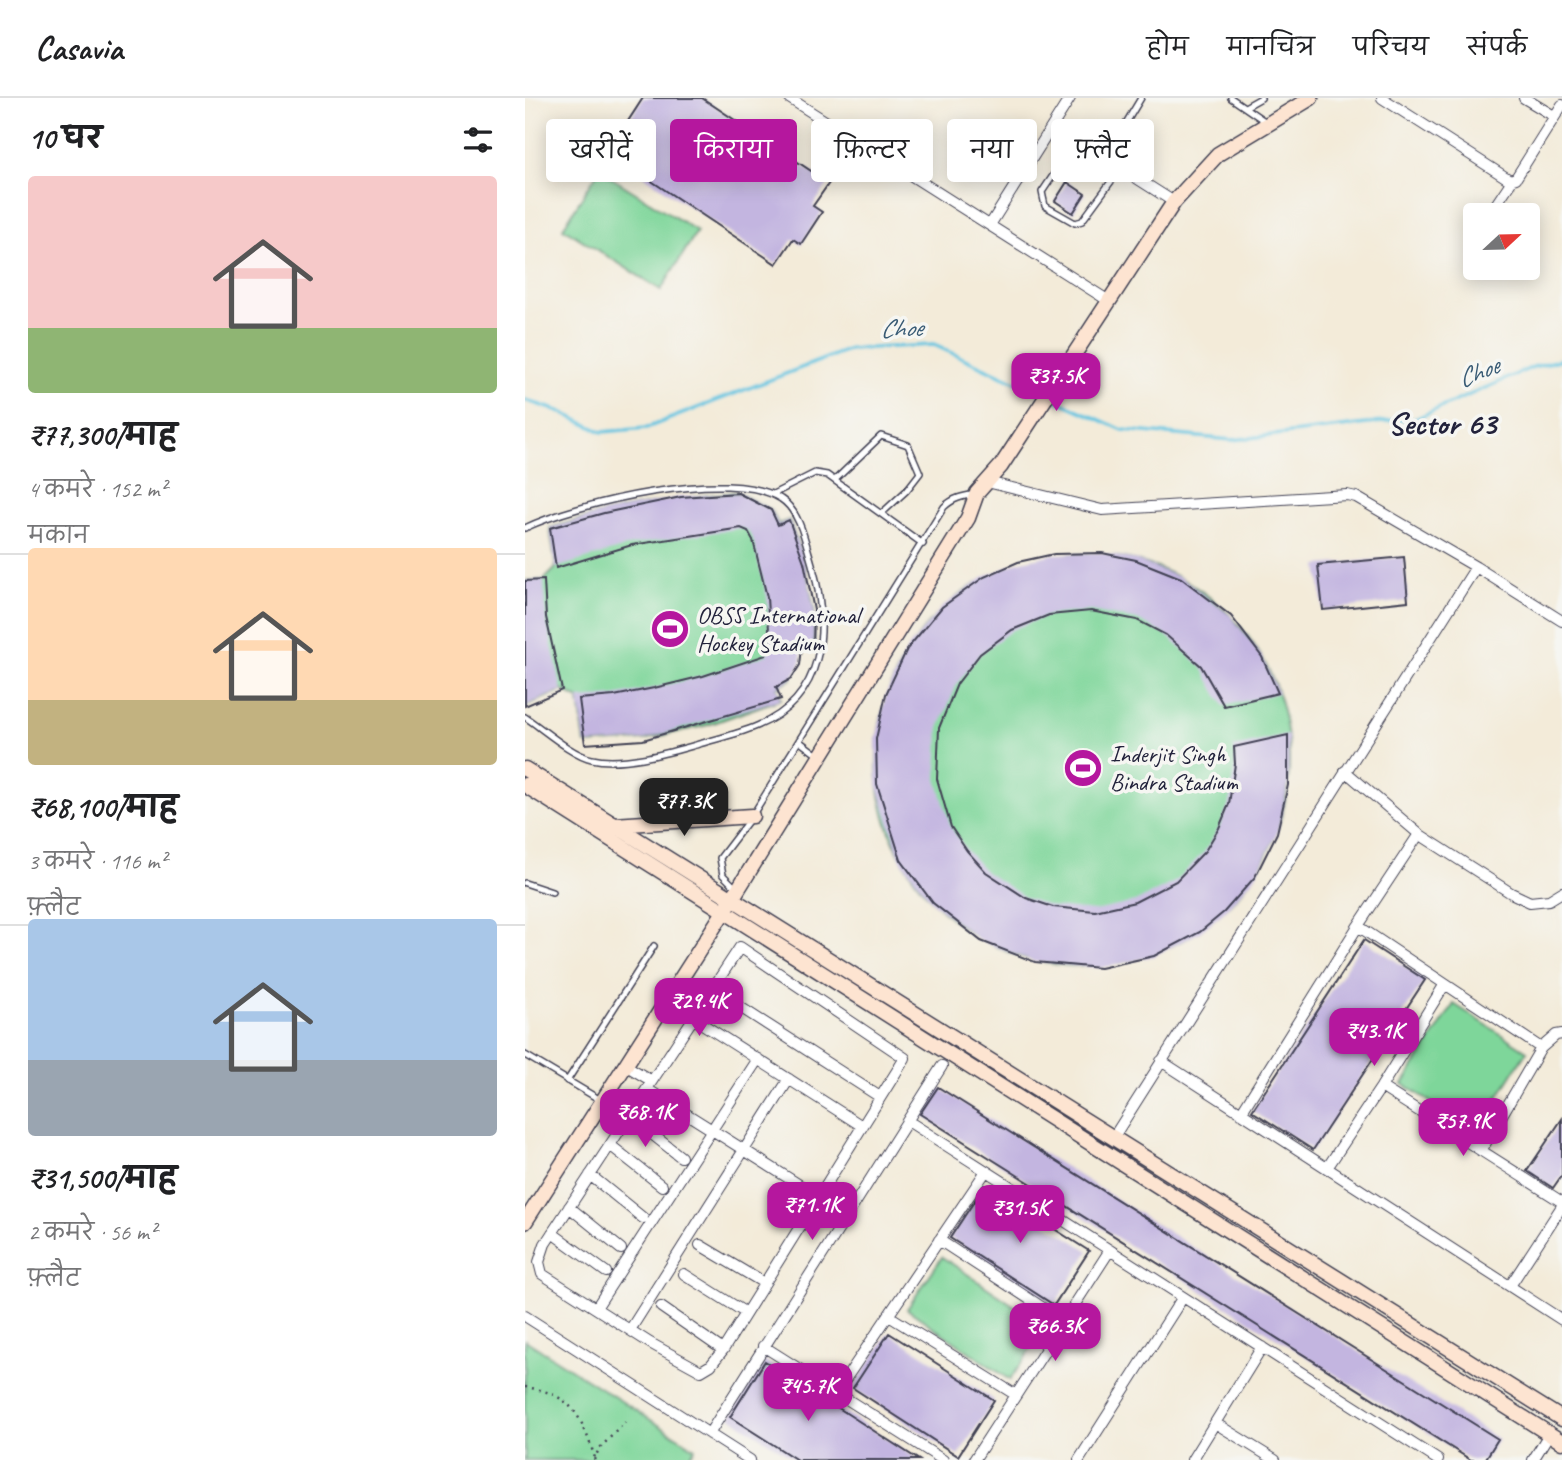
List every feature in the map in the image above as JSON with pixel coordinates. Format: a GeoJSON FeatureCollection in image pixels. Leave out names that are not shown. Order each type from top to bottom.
{"type":"FeatureCollection","features":[{"type":"Feature","properties":{"kind":"main road"},"geometry":{"type":"LineString","coordinates":[[525,1223],[821,758],[968,518],[977,494],[1000,466],[1174,202],[1218,154],[1311,98]]}},
{"type":"Feature","properties":{"kind":"main road"},"geometry":{"type":"LineString","coordinates":[[525,769],[1562,1419]]}},
{"type":"Feature","properties":{"kind":"main road"},"geometry":{"type":"LineString","coordinates":[[525,785],[732,900],[1562,1442]]}},
{"type":"Feature","properties":{"kind":"main road"},"geometry":{"type":"LineString","coordinates":[[614,825],[752,816]]}},
{"type":"Feature","properties":{"kind":"street"},"geometry":{"type":"LineString","coordinates":[[789,98],[1109,301]]}},
{"type":"Feature","properties":{"kind":"street"},"geometry":{"type":"LineString","coordinates":[[1057,119],[1070,98]]}},
{"type":"Feature","properties":{"kind":"street"},"geometry":{"type":"LineString","coordinates":[[1382,98],[1507,179],[1513,179]]}},
{"type":"Feature","properties":{"kind":"street"},"geometry":{"type":"LineString","coordinates":[[1524,98],[1554,116]]}},
{"type":"Feature","properties":{"kind":"street"},"geometry":{"type":"LineString","coordinates":[[1497,203],[1562,105]]}},
{"type":"Feature","properties":{"kind":"street"},"geometry":{"type":"LineString","coordinates":[[991,225],[1051,128]]}},
{"type":"Feature","properties":{"kind":"street"},"geometry":{"type":"LineString","coordinates":[[1143,182],[1174,202]]}},
{"type":"Feature","properties":{"kind":"street"},"geometry":{"type":"LineString","coordinates":[[987,482],[1102,510],[1347,495],[1364,500],[1562,621]]}},
{"type":"Feature","properties":{"kind":"street"},"geometry":{"type":"LineString","coordinates":[[1113,1138],[1476,567]]}},
{"type":"Feature","properties":{"kind":"street"},"geometry":{"type":"LineString","coordinates":[[1345,771],[1419,834],[1511,893],[1530,902],[1549,900],[1562,892]]}},
{"type":"Feature","properties":{"kind":"street"},"geometry":{"type":"LineString","coordinates":[[1241,1113],[1419,834]]}},
{"type":"Feature","properties":{"kind":"street"},"geometry":{"type":"LineString","coordinates":[[1358,926],[1541,1048]]}},
{"type":"Feature","properties":{"kind":"street"},"geometry":{"type":"LineString","coordinates":[[740,947],[905,1058],[723,1350],[711,1365],[701,1371],[542,1274],[539,1262],[541,1251],[552,1233],[693,1018],[740,947]]}},
{"type":"Feature","properties":{"kind":"street"},"geometry":{"type":"LineString","coordinates":[[1327,1168],[1445,984]]}},
{"type":"Feature","properties":{"kind":"street"},"geometry":{"type":"LineString","coordinates":[[712,989],[880,1097]]}},
{"type":"Feature","properties":{"kind":"street"},"geometry":{"type":"LineString","coordinates":[[693,1018],[862,1126]]}},
{"type":"Feature","properties":{"kind":"street"},"geometry":{"type":"LineString","coordinates":[[1481,1151],[1541,1048],[1556,1035],[1562,1034]]}},
{"type":"Feature","properties":{"kind":"street"},"geometry":{"type":"LineString","coordinates":[[596,1308],[758,1059]]}},
{"type":"Feature","properties":{"kind":"street"},"geometry":{"type":"LineString","coordinates":[[1161,1061],[1562,1320]]}},
{"type":"Feature","properties":{"kind":"street"},"geometry":{"type":"LineString","coordinates":[[625,1065],[712,1130],[817,1196]]}},
{"type":"Feature","properties":{"kind":"street"},"geometry":{"type":"LineString","coordinates":[[709,1434],[942,1066]]}},
{"type":"Feature","properties":{"kind":"street"},"geometry":{"type":"LineString","coordinates":[[630,1330],[789,1079]]}},
{"type":"Feature","properties":{"kind":"street"},"geometry":{"type":"LineString","coordinates":[[1381,1087],[1562,1204],[1510,1286]]}},
{"type":"Feature","properties":{"kind":"street"},"geometry":{"type":"LineString","coordinates":[[629,1116],[681,1157]]}},
{"type":"Feature","properties":{"kind":"street"},"geometry":{"type":"LineString","coordinates":[[908,1121],[1262,1347],[1422,1456],[1439,1460]]}},
{"type":"Feature","properties":{"kind":"street"},"geometry":{"type":"LineString","coordinates":[[610,1145],[662,1186]]}},
{"type":"Feature","properties":{"kind":"street"},"geometry":{"type":"LineString","coordinates":[[836,1393],[986,1171]]}},
{"type":"Feature","properties":{"kind":"street"},"geometry":{"type":"LineString","coordinates":[[590,1175],[643,1217]]}},
{"type":"Feature","properties":{"kind":"street"},"geometry":{"type":"LineString","coordinates":[[569,1207],[621,1249]]}},
{"type":"Feature","properties":{"kind":"street"},"geometry":{"type":"LineString","coordinates":[[552,1233],[606,1272]]}},
{"type":"Feature","properties":{"kind":"street"},"geometry":{"type":"LineString","coordinates":[[939,1240],[1063,1321]]}},
{"type":"Feature","properties":{"kind":"street"},"geometry":{"type":"LineString","coordinates":[[700,1245],[764,1283]]}},
{"type":"Feature","properties":{"kind":"street"},"geometry":{"type":"LineString","coordinates":[[974,1460],[1110,1250]]}},
{"type":"Feature","properties":{"kind":"street"},"geometry":{"type":"LineString","coordinates":[[684,1274],[745,1313]]}},
{"type":"Feature","properties":{"kind":"street"},"geometry":{"type":"LineString","coordinates":[[1079,1460],[1183,1297]]}},
{"type":"Feature","properties":{"kind":"street"},"geometry":{"type":"LineString","coordinates":[[661,1307],[723,1350]]}},
{"type":"Feature","properties":{"kind":"street"},"geometry":{"type":"LineString","coordinates":[[525,1316],[749,1460]]}},
{"type":"Feature","properties":{"kind":"street"},"geometry":{"type":"LineString","coordinates":[[889,1316],[1016,1395]]}},
{"type":"Feature","properties":{"kind":"street"},"geometry":{"type":"LineString","coordinates":[[763,1346],[943,1460]]}},
{"type":"Feature","properties":{"kind":"street"},"geometry":{"type":"LineString","coordinates":[[1192,1460],[1262,1347]]}},
{"type":"Feature","properties":{"kind":"street"},"geometry":{"type":"LineString","coordinates":[[1215,1423],[1275,1460]]}},
{"type":"Feature","properties":{"kind":"street"},"geometry":{"type":"LineString","coordinates":[[1533,1460],[1549,1434]]}},
{"type":"Feature","properties":{"kind":"lane"},"geometry":{"type":"LineString","coordinates":[[1129,119],[1142,98]]}},
{"type":"Feature","properties":{"kind":"lane"},"geometry":{"type":"LineString","coordinates":[[1231,98],[1269,123]]}},
{"type":"Feature","properties":{"kind":"lane"},"geometry":{"type":"LineString","coordinates":[[1245,107],[1261,98]]}},
{"type":"Feature","properties":{"kind":"lane"},"geometry":{"type":"LineString","coordinates":[[1051,179],[1042,192],[1045,206],[1075,223],[1082,221],[1111,182]]}},
{"type":"Feature","properties":{"kind":"lane"},"geometry":{"type":"LineString","coordinates":[[836,480],[876,438],[886,436],[904,442],[911,449],[920,473],[906,491],[882,513]]}},
{"type":"Feature","properties":{"kind":"lane"},"geometry":{"type":"LineString","coordinates":[[773,494],[815,473],[827,475],[923,544]]}},
{"type":"Feature","properties":{"kind":"lane"},"geometry":{"type":"LineString","coordinates":[[525,528],[563,512],[629,496],[729,486],[762,489],[784,500],[794,513],[818,583],[822,613],[822,639],[817,666],[799,696],[779,714],[758,726],[665,753],[619,760],[591,759],[525,717]]}},
{"type":"Feature","properties":{"kind":"lane"},"geometry":{"type":"LineString","coordinates":[[732,900],[720,858],[752,816],[944,507],[950,501],[977,494]]}},
{"type":"Feature","properties":{"kind":"lane"},"geometry":{"type":"LineString","coordinates":[[799,741],[821,758]]}},
{"type":"Feature","properties":{"kind":"lane"},"geometry":{"type":"LineString","coordinates":[[525,883],[552,892]]}},
{"type":"Feature","properties":{"kind":"lane"},"geometry":{"type":"LineString","coordinates":[[567,1081],[654,946]]}},
{"type":"Feature","properties":{"kind":"lane"},"geometry":{"type":"LineString","coordinates":[[525,1055],[602,1101]]}},
{"type":"Feature","properties":{"kind":"path"},"geometry":{"type":"LineString","coordinates":[[525,1387],[558,1396],[583,1421],[594,1459]]}},
{"type":"Feature","properties":{"kind":"path"},"geometry":{"type":"LineString","coordinates":[[594,1459],[599,1449],[625,1422]]}},
{"type":"Feature","properties":{"kind":"green space"},"geometry":{"type":"Polygon","coordinates":[[[592,182],[618,182],[697,231],[661,290],[563,228],[592,182]]]}},
{"type":"Feature","properties":{"kind":"green space","name":"OBSS International Hockey Stadium"},"geometry":{"type":"Polygon","coordinates":[[[736,492],[771,510],[778,524],[789,520],[804,562],[814,610],[814,648],[802,648],[791,679],[776,687],[781,699],[708,725],[643,740],[585,744],[579,699],[562,690],[525,706],[525,581],[544,580],[556,568],[550,528],[642,506],[736,492]]]}},
{"type":"Feature","properties":{"kind":"green space","name":"Inderjit Singh Bindra Stadium"},"geometry":{"type":"Polygon","coordinates":[[[1083,554],[1123,558],[1162,570],[1197,589],[1228,615],[1254,646],[1273,681],[1285,720],[1289,760],[1285,800],[1273,839],[1254,874],[1228,905],[1197,931],[1162,950],[1123,962],[1083,966],[1043,962],[1004,950],[969,931],[938,905],[912,874],[893,839],[881,800],[877,760],[881,720],[893,681],[912,646],[938,615],[969,589],[1004,570],[1043,558],[1083,554]]]}},
{"type":"Feature","properties":{"kind":"green space"},"geometry":{"type":"Polygon","coordinates":[[[1454,1004],[1527,1051],[1476,1132],[1403,1084],[1454,1004]]]}},
{"type":"Feature","properties":{"kind":"green space"},"geometry":{"type":"Polygon","coordinates":[[[942,1257],[1046,1327],[1010,1380],[907,1309],[942,1257]]]}},
{"type":"Feature","properties":{"kind":"green space"},"geometry":{"type":"Polygon","coordinates":[[[525,1340],[695,1448],[687,1460],[525,1460],[525,1340]]]}},
{"type":"Feature","properties":{"kind":"building"},"geometry":{"type":"Polygon","coordinates":[[[643,98],[702,98],[733,119],[670,119],[670,182],[797,182],[797,162],[811,171],[811,182],[829,183],[813,206],[822,212],[801,244],[793,239],[776,264],[653,182],[656,182],[656,119],[629,119],[643,98]]]}},
{"type":"Feature","properties":{"kind":"building"},"geometry":{"type":"Polygon","coordinates":[[[1067,182],[1085,194],[1073,213],[1055,201],[1067,182]]]}},
{"type":"Feature","properties":{"kind":"building"},"geometry":{"type":"Polygon","coordinates":[[[738,493],[771,510],[778,525],[789,520],[804,562],[814,610],[813,648],[802,648],[800,665],[791,679],[776,687],[781,699],[643,740],[585,744],[579,699],[614,696],[654,688],[703,676],[766,655],[770,647],[767,597],[753,540],[748,531],[741,528],[632,545],[556,568],[550,528],[604,513],[681,497],[738,493]]]}},
{"type":"Feature","properties":{"kind":"building"},"geometry":{"type":"Polygon","coordinates":[[[1102,553],[1136,560],[1181,578],[1231,616],[1262,657],[1278,693],[1224,706],[1201,666],[1166,635],[1137,620],[1091,611],[1049,615],[1012,630],[980,654],[957,684],[939,728],[937,779],[951,827],[967,851],[986,872],[1026,898],[1053,907],[1095,911],[1135,902],[1176,881],[1205,851],[1229,804],[1235,764],[1234,747],[1288,735],[1288,785],[1277,833],[1255,877],[1224,912],[1200,932],[1154,956],[1100,968],[1035,962],[981,941],[933,903],[901,860],[877,784],[876,739],[886,694],[907,649],[942,607],[984,577],[1018,562],[1054,554],[1102,553]]]}},
{"type":"Feature","properties":{"kind":"building"},"geometry":{"type":"Polygon","coordinates":[[[1404,557],[1408,601],[1323,610],[1318,565],[1404,557]]]}},
{"type":"Feature","properties":{"kind":"building"},"geometry":{"type":"Polygon","coordinates":[[[544,580],[546,617],[562,690],[525,706],[525,581],[544,580]]]}},
{"type":"Feature","properties":{"kind":"building"},"geometry":{"type":"Polygon","coordinates":[[[1364,940],[1425,980],[1313,1150],[1252,1111],[1364,940]]]}},
{"type":"Feature","properties":{"kind":"building"},"geometry":{"type":"Polygon","coordinates":[[[938,1087],[1498,1439],[1485,1460],[1471,1460],[920,1114],[938,1087]]]}},
{"type":"Feature","properties":{"kind":"building"},"geometry":{"type":"Polygon","coordinates":[[[1562,1119],[1562,1175],[1553,1188],[1527,1171],[1562,1119]]]}},
{"type":"Feature","properties":{"kind":"building"},"geometry":{"type":"Polygon","coordinates":[[[985,1185],[1089,1251],[1054,1305],[950,1238],[985,1185]]]}},
{"type":"Feature","properties":{"kind":"building"},"geometry":{"type":"Polygon","coordinates":[[[889,1333],[994,1400],[958,1456],[853,1388],[889,1333]]]}},
{"type":"Feature","properties":{"kind":"building"},"geometry":{"type":"Polygon","coordinates":[[[765,1361],[919,1460],[797,1460],[730,1417],[765,1361]]]}},
{"type":"Feature","properties":{"kind":"waterway","name":"Choe"},"geometry":{"type":"LineString","coordinates":[[525,400],[561,412],[602,432],[646,428],[850,349],[934,345],[1042,394]]}},
{"type":"Feature","properties":{"kind":"waterway","name":"Choe"},"geometry":{"type":"LineString","coordinates":[[1049,397],[1123,430],[1232,440],[1417,418],[1533,367],[1562,359]]}},
{"type":"Feature","properties":{"kind":"place","name":"OBSS International Hockey Stadium"},"geometry":{"type":"Point","coordinates":[670,629]}},
{"type":"Feature","properties":{"kind":"place","name":"Inderjit Singh Bindra Stadium"},"geometry":{"type":"Point","coordinates":[1083,768]}},
{"type":"Feature","properties":{"kind":"district","name":"Sector 63"},"geometry":{"type":"Point","coordinates":[1442,423]}}]}
